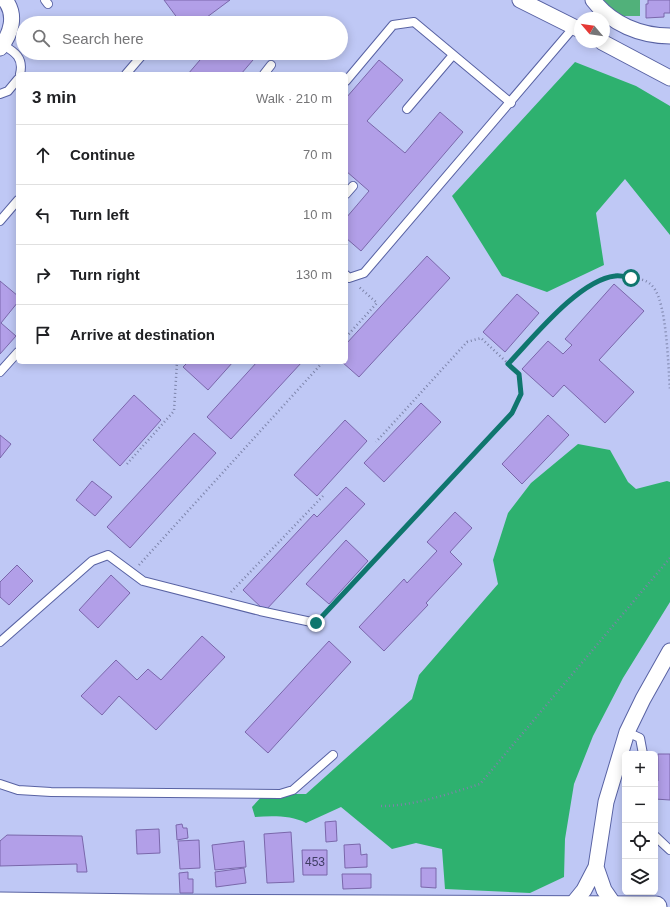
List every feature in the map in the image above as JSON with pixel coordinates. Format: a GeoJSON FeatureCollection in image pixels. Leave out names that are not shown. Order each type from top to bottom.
{"type":"FeatureCollection","features":[{"type":"Feature","properties":{"kind":"street"},"geometry":{"type":"LineString","coordinates":[[1,46],[12,25],[10,6],[5,0]]}},
{"type":"Feature","properties":{"kind":"street"},"geometry":{"type":"LineString","coordinates":[[593,0],[604,12],[636,31],[654,36],[670,36]]}},
{"type":"Feature","properties":{"kind":"street"},"geometry":{"type":"LineString","coordinates":[[525,1],[574,27]]}},
{"type":"Feature","properties":{"kind":"street"},"geometry":{"type":"LineString","coordinates":[[610,46],[670,78]]}},
{"type":"Feature","properties":{"kind":"street"},"geometry":{"type":"LineString","coordinates":[[571,906],[584,890],[596,867],[606,802],[627,732],[643,699],[670,652]]}},
{"type":"Feature","properties":{"kind":"street"},"geometry":{"type":"LineString","coordinates":[[596,867],[604,890],[615,906]]}},
{"type":"Feature","properties":{"kind":"street"},"geometry":{"type":"LineString","coordinates":[[0,903],[149,906],[656,907]]}},
{"type":"Feature","properties":{"kind":"lane"},"geometry":{"type":"LineString","coordinates":[[348,79],[393,25],[414,22],[511,103]]}},
{"type":"Feature","properties":{"kind":"lane"},"geometry":{"type":"LineString","coordinates":[[348,277],[364,273],[574,32]]}},
{"type":"Feature","properties":{"kind":"lane"},"geometry":{"type":"LineString","coordinates":[[1,46],[16,55]]}},
{"type":"Feature","properties":{"kind":"lane"},"geometry":{"type":"LineString","coordinates":[[407,109],[453,55]]}},
{"type":"Feature","properties":{"kind":"lane"},"geometry":{"type":"LineString","coordinates":[[20,60],[20,72]]}},
{"type":"Feature","properties":{"kind":"lane"},"geometry":{"type":"LineString","coordinates":[[128,72],[138,60]]}},
{"type":"Feature","properties":{"kind":"lane"},"geometry":{"type":"LineString","coordinates":[[266,72],[271,66]]}},
{"type":"Feature","properties":{"kind":"lane"},"geometry":{"type":"LineString","coordinates":[[0,94],[8,91],[16,81]]}},
{"type":"Feature","properties":{"kind":"lane"},"geometry":{"type":"LineString","coordinates":[[348,192],[353,186]]}},
{"type":"Feature","properties":{"kind":"lane"},"geometry":{"type":"LineString","coordinates":[[0,221],[16,202]]}},
{"type":"Feature","properties":{"kind":"lane"},"geometry":{"type":"LineString","coordinates":[[0,372],[16,354]]}},
{"type":"Feature","properties":{"kind":"lane"},"geometry":{"type":"LineString","coordinates":[[0,630],[2,640],[92,561],[108,555],[143,580],[222,601],[316,623]]}},
{"type":"Feature","properties":{"kind":"lane"},"geometry":{"type":"LineString","coordinates":[[627,732],[640,738],[642,751]]}},
{"type":"Feature","properties":{"kind":"lane"},"geometry":{"type":"LineString","coordinates":[[0,784],[18,790],[52,792],[280,794],[293,790],[333,755]]}},
{"type":"Feature","properties":{"kind":"lane"},"geometry":{"type":"LineString","coordinates":[[658,839],[670,850]]}},
{"type":"Feature","properties":{"kind":"path"},"geometry":{"type":"LineString","coordinates":[[508,364],[562,308],[580,292],[616,276],[646,280],[654,288],[662,309],[670,389]]}},
{"type":"Feature","properties":{"kind":"path"},"geometry":{"type":"LineString","coordinates":[[348,277],[377,303],[348,335]]}},
{"type":"Feature","properties":{"kind":"path"},"geometry":{"type":"LineString","coordinates":[[316,623],[512,413],[521,394],[519,374],[481,338],[467,342],[376,442]]}},
{"type":"Feature","properties":{"kind":"path"},"geometry":{"type":"LineString","coordinates":[[127,464],[174,411],[177,364]]}},
{"type":"Feature","properties":{"kind":"path"},"geometry":{"type":"LineString","coordinates":[[132,573],[321,364]]}},
{"type":"Feature","properties":{"kind":"path"},"geometry":{"type":"LineString","coordinates":[[222,601],[323,496]]}},
{"type":"Feature","properties":{"kind":"path"},"geometry":{"type":"LineString","coordinates":[[380,806],[391,806],[444,796],[480,784],[670,558]]}},
{"type":"Feature","properties":{"kind":"green space"},"geometry":{"type":"Polygon","coordinates":[[[598,0],[640,0],[640,16],[618,16],[598,0]]]}},
{"type":"Feature","properties":{"kind":"green space"},"geometry":{"type":"Polygon","coordinates":[[[575,62],[636,86],[670,106],[670,235],[625,179],[596,213],[604,265],[547,292],[502,276],[452,196],[575,62]]]}},
{"type":"Feature","properties":{"kind":"green space"},"geometry":{"type":"Polygon","coordinates":[[[578,444],[610,450],[628,482],[636,489],[667,481],[670,482],[670,602],[623,678],[593,736],[574,784],[565,839],[564,877],[530,893],[445,889],[442,849],[416,843],[392,849],[341,807],[306,823],[287,817],[255,817],[252,807],[264,794],[306,794],[412,699],[419,675],[498,584],[493,560],[508,513],[531,483],[578,444]]]}},
{"type":"Feature","properties":{"kind":"building"},"geometry":{"type":"Polygon","coordinates":[[[164,0],[230,0],[208,16],[176,16],[164,0]]]}},
{"type":"Feature","properties":{"kind":"building"},"geometry":{"type":"Polygon","coordinates":[[[648,0],[670,0],[670,13],[664,13],[664,17],[646,18],[646,4],[648,4],[648,0]]]}},
{"type":"Feature","properties":{"kind":"building"},"geometry":{"type":"Polygon","coordinates":[[[200,60],[253,60],[243,72],[190,72],[200,60]]]}},
{"type":"Feature","properties":{"kind":"building"},"geometry":{"type":"Polygon","coordinates":[[[379,60],[403,80],[367,121],[405,153],[440,112],[463,132],[361,251],[348,240],[348,216],[369,191],[348,173],[348,96],[379,60]]]}},
{"type":"Feature","properties":{"kind":"building"},"geometry":{"type":"Polygon","coordinates":[[[427,256],[450,278],[359,377],[344,364],[348,364],[348,342],[427,256]]]}},
{"type":"Feature","properties":{"kind":"building"},"geometry":{"type":"Polygon","coordinates":[[[0,281],[16,294],[16,304],[1,323],[16,336],[0,354],[0,281]]]}},
{"type":"Feature","properties":{"kind":"building"},"geometry":{"type":"Polygon","coordinates":[[[614,284],[644,311],[599,360],[634,392],[605,423],[564,385],[553,397],[522,369],[548,341],[563,354],[572,345],[565,339],[614,284]]]}},
{"type":"Feature","properties":{"kind":"building"},"geometry":{"type":"Polygon","coordinates":[[[517,294],[539,313],[505,352],[483,332],[517,294]]]}},
{"type":"Feature","properties":{"kind":"building"},"geometry":{"type":"Polygon","coordinates":[[[186,364],[231,364],[208,390],[183,367],[186,364]]]}},
{"type":"Feature","properties":{"kind":"building"},"geometry":{"type":"Polygon","coordinates":[[[255,364],[300,364],[231,439],[207,417],[255,364]]]}},
{"type":"Feature","properties":{"kind":"building"},"geometry":{"type":"Polygon","coordinates":[[[134,395],[161,420],[120,466],[93,440],[134,395]]]}},
{"type":"Feature","properties":{"kind":"building"},"geometry":{"type":"Polygon","coordinates":[[[421,403],[441,422],[384,482],[364,463],[421,403]]]}},
{"type":"Feature","properties":{"kind":"building"},"geometry":{"type":"Polygon","coordinates":[[[548,415],[569,435],[522,484],[502,464],[548,415]]]}},
{"type":"Feature","properties":{"kind":"building"},"geometry":{"type":"Polygon","coordinates":[[[345,420],[367,441],[317,496],[294,475],[345,420]]]}},
{"type":"Feature","properties":{"kind":"building"},"geometry":{"type":"Polygon","coordinates":[[[194,433],[216,453],[130,548],[107,527],[194,433]]]}},
{"type":"Feature","properties":{"kind":"building"},"geometry":{"type":"Polygon","coordinates":[[[0,435],[11,444],[0,458],[0,435]]]}},
{"type":"Feature","properties":{"kind":"building"},"geometry":{"type":"Polygon","coordinates":[[[92,481],[112,497],[95,516],[76,500],[92,481]]]}},
{"type":"Feature","properties":{"kind":"building"},"geometry":{"type":"Polygon","coordinates":[[[346,487],[365,504],[265,611],[243,590],[314,514],[317,517],[346,487]]]}},
{"type":"Feature","properties":{"kind":"building"},"geometry":{"type":"Polygon","coordinates":[[[455,512],[472,528],[450,552],[462,564],[426,603],[428,605],[384,651],[359,627],[404,579],[407,583],[437,551],[427,542],[455,512]]]}},
{"type":"Feature","properties":{"kind":"building"},"geometry":{"type":"Polygon","coordinates":[[[346,540],[368,561],[329,604],[306,584],[346,540]]]}},
{"type":"Feature","properties":{"kind":"building"},"geometry":{"type":"Polygon","coordinates":[[[17,565],[33,581],[9,605],[0,597],[0,582],[17,565]]]}},
{"type":"Feature","properties":{"kind":"building"},"geometry":{"type":"Polygon","coordinates":[[[111,575],[130,593],[98,628],[79,610],[111,575]]]}},
{"type":"Feature","properties":{"kind":"building"},"geometry":{"type":"Polygon","coordinates":[[[202,636],[225,657],[156,730],[119,696],[102,715],[81,696],[116,660],[137,680],[148,669],[161,680],[202,636]]]}},
{"type":"Feature","properties":{"kind":"building"},"geometry":{"type":"Polygon","coordinates":[[[329,641],[351,662],[268,753],[245,732],[329,641]]]}},
{"type":"Feature","properties":{"kind":"building"},"geometry":{"type":"Polygon","coordinates":[[[658,754],[670,754],[670,800],[658,799],[658,754]]]}},
{"type":"Feature","properties":{"kind":"building"},"geometry":{"type":"Polygon","coordinates":[[[336,821],[337,841],[326,842],[325,822],[336,821]]]}},
{"type":"Feature","properties":{"kind":"building"},"geometry":{"type":"Polygon","coordinates":[[[182,824],[183,828],[187,828],[188,838],[177,840],[176,825],[182,824]]]}},
{"type":"Feature","properties":{"kind":"building"},"geometry":{"type":"Polygon","coordinates":[[[159,829],[160,853],[137,854],[136,830],[159,829]]]}},
{"type":"Feature","properties":{"kind":"building"},"geometry":{"type":"Polygon","coordinates":[[[291,832],[294,882],[267,883],[264,834],[291,832]]]}},
{"type":"Feature","properties":{"kind":"building"},"geometry":{"type":"Polygon","coordinates":[[[7,835],[82,836],[87,872],[77,872],[77,864],[0,866],[0,841],[7,835]]]}},
{"type":"Feature","properties":{"kind":"building"},"geometry":{"type":"Polygon","coordinates":[[[199,840],[200,868],[180,869],[178,841],[199,840]]]}},
{"type":"Feature","properties":{"kind":"building"},"geometry":{"type":"Polygon","coordinates":[[[244,841],[246,867],[215,870],[212,845],[244,841]]]}},
{"type":"Feature","properties":{"kind":"building"},"geometry":{"type":"Polygon","coordinates":[[[360,844],[361,855],[367,854],[367,867],[345,868],[344,845],[360,844]]]}},
{"type":"Feature","properties":{"kind":"building"},"geometry":{"type":"Polygon","coordinates":[[[302,850],[327,850],[327,875],[303,875],[302,850]]]}},
{"type":"Feature","properties":{"kind":"building"},"geometry":{"type":"Polygon","coordinates":[[[244,868],[246,883],[216,887],[215,872],[244,868]]]}},
{"type":"Feature","properties":{"kind":"building"},"geometry":{"type":"Polygon","coordinates":[[[421,868],[436,868],[436,888],[421,887],[421,868]]]}},
{"type":"Feature","properties":{"kind":"building"},"geometry":{"type":"Polygon","coordinates":[[[188,872],[188,879],[193,879],[193,893],[180,893],[179,873],[188,872]]]}},
{"type":"Feature","properties":{"kind":"building"},"geometry":{"type":"Polygon","coordinates":[[[342,874],[371,874],[371,888],[343,889],[342,874]]]}},
{"type":"Feature","properties":{"kind":"route"},"geometry":{"type":"LineString","coordinates":[[316,623],[512,413],[521,394],[519,374],[508,364],[562,308],[580,292],[596,282],[616,276],[631,278]]}}]}
